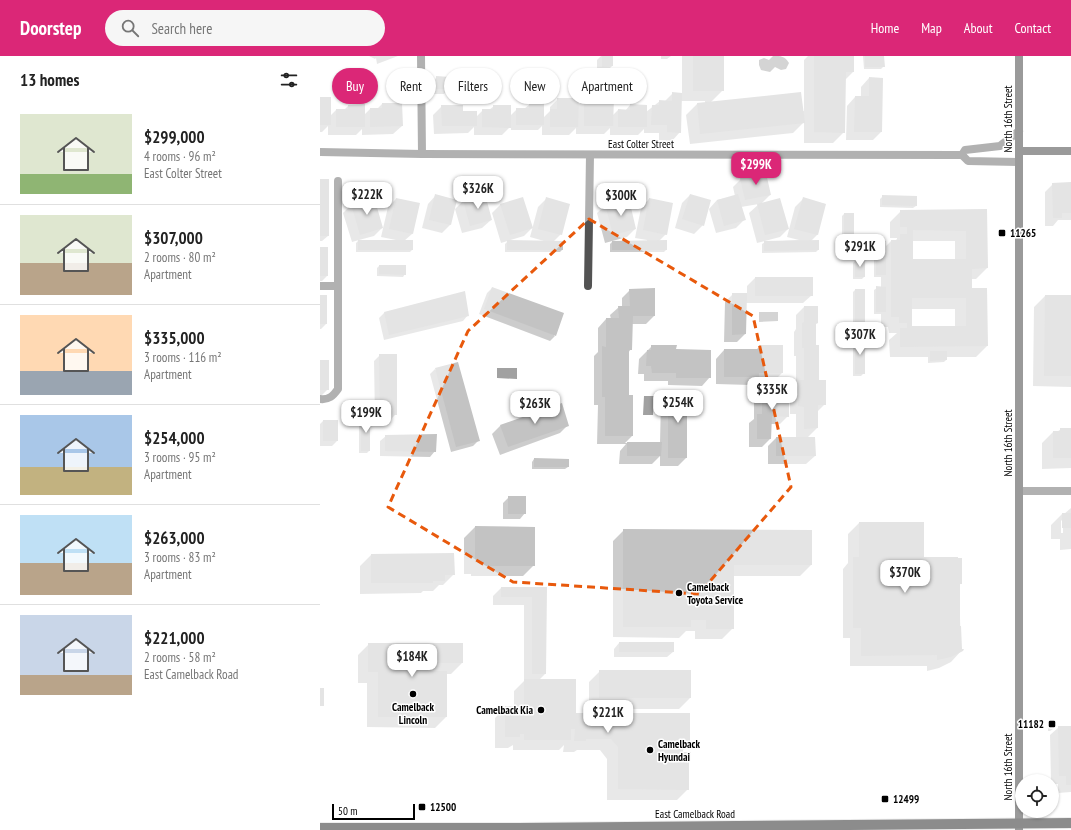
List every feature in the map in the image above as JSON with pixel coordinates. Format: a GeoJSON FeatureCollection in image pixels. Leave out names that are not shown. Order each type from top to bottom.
{"type":"FeatureCollection","features":[{"type":"Feature","properties":{"kind":"main road","name":"North 16th Street"},"geometry":{"type":"LineString","coordinates":[[1019,56],[1019,827]]}},
{"type":"Feature","properties":{"kind":"main road"},"geometry":{"type":"LineString","coordinates":[[1019,151],[1071,151]]}},
{"type":"Feature","properties":{"kind":"main road","name":"East Camelback Road"},"geometry":{"type":"LineString","coordinates":[[320,828],[518,829],[1019,827],[1071,823]]}},
{"type":"Feature","properties":{"kind":"street"},"geometry":{"type":"LineString","coordinates":[[421,56],[422,154]]}},
{"type":"Feature","properties":{"kind":"street","name":"East Colter Street"},"geometry":{"type":"LineString","coordinates":[[962,155],[965,150],[1000,146],[1019,131]]}},
{"type":"Feature","properties":{"kind":"street","name":"East Colter Street"},"geometry":{"type":"LineString","coordinates":[[320,152],[590,155],[962,155],[968,160],[1019,162]]}},
{"type":"Feature","properties":{"kind":"street"},"geometry":{"type":"LineString","coordinates":[[588,286],[590,155]]}},
{"type":"Feature","properties":{"kind":"street"},"geometry":{"type":"LineString","coordinates":[[320,400],[325,400],[334,396],[338,389],[338,181]]}},
{"type":"Feature","properties":{"kind":"street"},"geometry":{"type":"LineString","coordinates":[[320,286],[338,286]]}},
{"type":"Feature","properties":{"kind":"street"},"geometry":{"type":"LineString","coordinates":[[1020,491],[1071,491]]}},
{"type":"Feature","properties":{"kind":"highlighted area"},"geometry":{"type":"Polygon","coordinates":[[[589,219],[753,316],[791,487],[699,594],[513,582],[388,507],[468,331],[589,219]]]}},
{"type":"Feature","properties":{"kind":"shaded area"},"geometry":{"type":"Polygon","coordinates":[[[773,56],[781,56],[786,59],[789,63],[786,69],[781,70],[775,67],[770,72],[761,70],[759,60],[764,58],[769,60],[773,56]]]}},
{"type":"Feature","properties":{"kind":"shaded area"},"geometry":{"type":"Polygon","coordinates":[[[759,312],[778,312],[778,321],[759,322],[759,312]]]}},
{"type":"Feature","properties":{"kind":"shaded area"},"geometry":{"type":"Polygon","coordinates":[[[497,368],[517,368],[517,379],[497,378],[497,368]]]}},
{"type":"Feature","properties":{"kind":"shaded area"},"geometry":{"type":"Polygon","coordinates":[[[644,396],[654,396],[653,415],[643,415],[644,396]]]}},
{"type":"Feature","properties":{"kind":"building"},"geometry":{"type":"Polygon","coordinates":[[[602,56],[613,56],[613,66],[602,67],[602,56]]]}},
{"type":"Feature","properties":{"kind":"building"},"geometry":{"type":"Polygon","coordinates":[[[693,56],[724,56],[724,91],[693,91],[693,56]]]}},
{"type":"Feature","properties":{"kind":"building"},"geometry":{"type":"Polygon","coordinates":[[[814,56],[854,56],[854,72],[846,72],[845,133],[814,132],[814,56]]]}},
{"type":"Feature","properties":{"kind":"building"},"geometry":{"type":"Polygon","coordinates":[[[865,56],[884,56],[885,67],[865,67],[865,56]]]}},
{"type":"Feature","properties":{"kind":"building"},"geometry":{"type":"Polygon","coordinates":[[[436,76],[444,77],[444,89],[436,89],[436,76]]]}},
{"type":"Feature","properties":{"kind":"building"},"geometry":{"type":"Polygon","coordinates":[[[869,77],[883,78],[882,132],[854,132],[855,96],[869,96],[869,77]]]}},
{"type":"Feature","properties":{"kind":"building"},"geometry":{"type":"Polygon","coordinates":[[[672,92],[682,93],[681,133],[667,132],[667,125],[651,125],[652,105],[659,105],[659,100],[672,101],[672,92]]]}},
{"type":"Feature","properties":{"kind":"building"},"geometry":{"type":"Polygon","coordinates":[[[801,92],[805,123],[700,134],[697,103],[801,92]]]}},
{"type":"Feature","properties":{"kind":"building"},"geometry":{"type":"Polygon","coordinates":[[[320,97],[331,97],[331,125],[320,125],[320,97]]]}},
{"type":"Feature","properties":{"kind":"building"},"geometry":{"type":"Polygon","coordinates":[[[560,98],[568,98],[568,104],[579,104],[578,127],[550,127],[550,109],[557,109],[557,104],[560,104],[560,98]]]}},
{"type":"Feature","properties":{"kind":"building"},"geometry":{"type":"Polygon","coordinates":[[[382,103],[402,104],[403,126],[370,127],[370,108],[382,108],[382,103]]]}},
{"type":"Feature","properties":{"kind":"building"},"geometry":{"type":"Polygon","coordinates":[[[365,104],[365,127],[336,127],[336,109],[348,109],[348,105],[365,104]]]}},
{"type":"Feature","properties":{"kind":"building"},"geometry":{"type":"Polygon","coordinates":[[[529,104],[544,104],[544,125],[516,125],[516,108],[529,108],[529,104]]]}},
{"type":"Feature","properties":{"kind":"building"},"geometry":{"type":"Polygon","coordinates":[[[584,104],[614,104],[613,126],[584,126],[584,104]]]}},
{"type":"Feature","properties":{"kind":"building"},"geometry":{"type":"Polygon","coordinates":[[[630,104],[647,105],[647,127],[618,127],[618,109],[630,110],[630,104]]]}},
{"type":"Feature","properties":{"kind":"building"},"geometry":{"type":"Polygon","coordinates":[[[441,105],[463,105],[463,111],[477,111],[477,126],[442,126],[441,105]]]}},
{"type":"Feature","properties":{"kind":"building"},"geometry":{"type":"Polygon","coordinates":[[[493,105],[511,105],[511,128],[482,127],[482,109],[493,109],[493,105]]]}},
{"type":"Feature","properties":{"kind":"building"},"geometry":{"type":"Polygon","coordinates":[[[766,173],[771,195],[745,200],[740,178],[766,173]]]}},
{"type":"Feature","properties":{"kind":"building"},"geometry":{"type":"Polygon","coordinates":[[[320,179],[329,179],[329,236],[320,236],[320,179]]]}},
{"type":"Feature","properties":{"kind":"building"},"geometry":{"type":"Polygon","coordinates":[[[1071,182],[1071,213],[1062,213],[1062,218],[1053,218],[1052,183],[1071,182]]]}},
{"type":"Feature","properties":{"kind":"building"},"geometry":{"type":"Polygon","coordinates":[[[435,194],[457,200],[451,225],[429,220],[435,194]]]}},
{"type":"Feature","properties":{"kind":"building"},"geometry":{"type":"Polygon","coordinates":[[[485,194],[492,220],[470,226],[463,200],[485,194]]]}},
{"type":"Feature","properties":{"kind":"building"},"geometry":{"type":"Polygon","coordinates":[[[690,194],[711,200],[704,226],[682,219],[690,194]]]}},
{"type":"Feature","properties":{"kind":"building"},"geometry":{"type":"Polygon","coordinates":[[[738,194],[746,220],[724,226],[717,200],[738,194]]]}},
{"type":"Feature","properties":{"kind":"building"},"geometry":{"type":"Polygon","coordinates":[[[882,195],[917,196],[917,206],[882,205],[882,195]]]}},
{"type":"Feature","properties":{"kind":"building"},"geometry":{"type":"Polygon","coordinates":[[[374,197],[383,228],[360,235],[351,204],[374,197]]]}},
{"type":"Feature","properties":{"kind":"building"},"geometry":{"type":"Polygon","coordinates":[[[523,197],[533,228],[510,235],[500,204],[523,197]]]}},
{"type":"Feature","properties":{"kind":"building"},"geometry":{"type":"Polygon","coordinates":[[[546,197],[570,204],[562,235],[538,229],[546,197]]]}},
{"type":"Feature","properties":{"kind":"building"},"geometry":{"type":"Polygon","coordinates":[[[803,197],[826,204],[818,235],[794,229],[803,197]]]}},
{"type":"Feature","properties":{"kind":"building"},"geometry":{"type":"Polygon","coordinates":[[[396,198],[420,203],[413,234],[389,229],[396,198]]]}},
{"type":"Feature","properties":{"kind":"building"},"geometry":{"type":"Polygon","coordinates":[[[649,198],[673,203],[667,235],[643,230],[649,198]]]}},
{"type":"Feature","properties":{"kind":"building"},"geometry":{"type":"Polygon","coordinates":[[[780,198],[789,229],[765,235],[757,204],[780,198]]]}},
{"type":"Feature","properties":{"kind":"building"},"geometry":{"type":"Polygon","coordinates":[[[629,199],[636,229],[613,235],[605,204],[629,199]]]}},
{"type":"Feature","properties":{"kind":"building"},"geometry":{"type":"Polygon","coordinates":[[[987,209],[988,268],[972,269],[972,288],[987,288],[988,346],[900,347],[900,328],[907,328],[907,323],[899,323],[899,317],[891,317],[891,240],[900,240],[900,234],[907,234],[907,227],[900,227],[900,210],[987,209]],[[913,230],[913,259],[966,259],[966,231],[913,230]],[[912,298],[912,326],[966,326],[966,298],[912,298]]]}},
{"type":"Feature","properties":{"kind":"building"},"geometry":{"type":"Polygon","coordinates":[[[844,213],[854,213],[854,247],[844,247],[844,213]]]}},
{"type":"Feature","properties":{"kind":"building"},"geometry":{"type":"Polygon","coordinates":[[[358,240],[413,240],[413,250],[358,250],[358,240]]]}},
{"type":"Feature","properties":{"kind":"building"},"geometry":{"type":"Polygon","coordinates":[[[507,240],[563,241],[563,250],[507,250],[507,240]]]}},
{"type":"Feature","properties":{"kind":"building"},"geometry":{"type":"Polygon","coordinates":[[[667,240],[667,250],[612,250],[612,241],[667,240]]]}},
{"type":"Feature","properties":{"kind":"building"},"geometry":{"type":"Polygon","coordinates":[[[819,240],[819,250],[764,251],[764,241],[819,240]]]}},
{"type":"Feature","properties":{"kind":"building"},"geometry":{"type":"Polygon","coordinates":[[[876,241],[886,241],[886,275],[876,275],[876,241]]]}},
{"type":"Feature","properties":{"kind":"building"},"geometry":{"type":"Polygon","coordinates":[[[320,247],[328,247],[328,276],[320,276],[320,247]]]}},
{"type":"Feature","properties":{"kind":"building"},"geometry":{"type":"Polygon","coordinates":[[[855,260],[865,260],[865,277],[855,277],[855,260]]]}},
{"type":"Feature","properties":{"kind":"building"},"geometry":{"type":"Polygon","coordinates":[[[379,265],[406,265],[406,275],[379,274],[379,265]]]}},
{"type":"Feature","properties":{"kind":"building"},"geometry":{"type":"Polygon","coordinates":[[[755,277],[813,277],[813,296],[755,296],[755,277]]]}},
{"type":"Feature","properties":{"kind":"building"},"geometry":{"type":"Polygon","coordinates":[[[876,286],[886,287],[886,312],[876,312],[876,286]]]}},
{"type":"Feature","properties":{"kind":"building"},"geometry":{"type":"Polygon","coordinates":[[[492,287],[564,313],[556,336],[484,309],[492,287]]]}},
{"type":"Feature","properties":{"kind":"building"},"geometry":{"type":"Polygon","coordinates":[[[655,288],[655,316],[633,316],[632,350],[629,350],[629,395],[633,395],[633,436],[605,436],[605,397],[602,397],[602,346],[606,347],[606,318],[619,318],[618,306],[630,306],[629,289],[655,288]]]}},
{"type":"Feature","properties":{"kind":"building"},"geometry":{"type":"Polygon","coordinates":[[[855,289],[865,289],[865,323],[855,323],[855,289]]]}},
{"type":"Feature","properties":{"kind":"building"},"geometry":{"type":"Polygon","coordinates":[[[465,291],[469,316],[389,335],[384,312],[465,291]]]}},
{"type":"Feature","properties":{"kind":"building"},"geometry":{"type":"Polygon","coordinates":[[[732,293],[747,293],[746,334],[732,335],[732,293]]]}},
{"type":"Feature","properties":{"kind":"building"},"geometry":{"type":"Polygon","coordinates":[[[320,295],[327,295],[327,324],[320,324],[320,295]]]}},
{"type":"Feature","properties":{"kind":"building"},"geometry":{"type":"Polygon","coordinates":[[[1045,295],[1071,295],[1071,376],[1044,376],[1045,295]]]}},
{"type":"Feature","properties":{"kind":"building"},"geometry":{"type":"Polygon","coordinates":[[[804,306],[818,306],[816,345],[819,345],[819,380],[826,380],[826,405],[818,405],[818,428],[804,429],[804,407],[798,406],[798,380],[804,380],[802,323],[804,322],[804,306]]]}},
{"type":"Feature","properties":{"kind":"building"},"geometry":{"type":"Polygon","coordinates":[[[855,339],[865,339],[865,374],[855,374],[855,339]]]}},
{"type":"Feature","properties":{"kind":"building"},"geometry":{"type":"Polygon","coordinates":[[[651,345],[677,345],[676,349],[711,350],[711,378],[676,378],[676,373],[652,373],[651,366],[646,366],[647,350],[651,350],[651,345]]]}},
{"type":"Feature","properties":{"kind":"building"},"geometry":{"type":"Polygon","coordinates":[[[759,345],[783,345],[783,373],[759,373],[759,377],[724,377],[724,349],[759,349],[759,345]]]}},
{"type":"Feature","properties":{"kind":"building"},"geometry":{"type":"Polygon","coordinates":[[[930,351],[947,351],[947,360],[930,361],[930,351]]]}},
{"type":"Feature","properties":{"kind":"building"},"geometry":{"type":"Polygon","coordinates":[[[379,354],[397,354],[397,415],[380,414],[379,354]]]}},
{"type":"Feature","properties":{"kind":"building"},"geometry":{"type":"Polygon","coordinates":[[[320,360],[329,360],[329,390],[320,390],[320,360]]]}},
{"type":"Feature","properties":{"kind":"building"},"geometry":{"type":"Polygon","coordinates":[[[458,362],[480,441],[456,447],[435,368],[458,362]]]}},
{"type":"Feature","properties":{"kind":"building"},"geometry":{"type":"Polygon","coordinates":[[[668,390],[687,390],[687,458],[668,458],[668,390]]]}},
{"type":"Feature","properties":{"kind":"building"},"geometry":{"type":"Polygon","coordinates":[[[762,391],[789,391],[789,417],[772,416],[771,439],[757,439],[757,414],[762,414],[762,391]]]}},
{"type":"Feature","properties":{"kind":"building"},"geometry":{"type":"Polygon","coordinates":[[[562,403],[569,426],[508,447],[500,425],[562,403]]]}},
{"type":"Feature","properties":{"kind":"building"},"geometry":{"type":"Polygon","coordinates":[[[361,417],[370,417],[370,451],[361,451],[361,417]]]}},
{"type":"Feature","properties":{"kind":"building"},"geometry":{"type":"Polygon","coordinates":[[[323,420],[338,420],[338,441],[323,441],[323,420]]]}},
{"type":"Feature","properties":{"kind":"building"},"geometry":{"type":"Polygon","coordinates":[[[1060,428],[1071,428],[1071,458],[1053,458],[1053,431],[1060,431],[1060,428]]]}},
{"type":"Feature","properties":{"kind":"building"},"geometry":{"type":"Polygon","coordinates":[[[437,434],[436,452],[385,451],[385,435],[437,434]]]}},
{"type":"Feature","properties":{"kind":"building"},"geometry":{"type":"Polygon","coordinates":[[[776,437],[815,437],[816,456],[776,456],[776,437]]]}},
{"type":"Feature","properties":{"kind":"building"},"geometry":{"type":"Polygon","coordinates":[[[627,442],[662,442],[661,456],[627,456],[627,442]]]}},
{"type":"Feature","properties":{"kind":"building"},"geometry":{"type":"Polygon","coordinates":[[[534,458],[569,459],[569,467],[534,467],[534,458]]]}},
{"type":"Feature","properties":{"kind":"building"},"geometry":{"type":"Polygon","coordinates":[[[508,496],[526,496],[526,514],[508,514],[508,496]]]}},
{"type":"Feature","properties":{"kind":"building"},"geometry":{"type":"Polygon","coordinates":[[[1062,513],[1071,513],[1071,528],[1062,528],[1062,513]]]}},
{"type":"Feature","properties":{"kind":"building"},"geometry":{"type":"Polygon","coordinates":[[[859,522],[924,522],[924,557],[962,558],[962,584],[960,584],[960,626],[962,649],[964,649],[963,651],[951,657],[937,660],[937,655],[861,656],[861,628],[853,628],[853,557],[859,557],[859,522]]]}},
{"type":"Feature","properties":{"kind":"building"},"geometry":{"type":"Polygon","coordinates":[[[475,526],[535,527],[535,566],[482,566],[482,563],[475,563],[475,526]]]}},
{"type":"Feature","properties":{"kind":"building","name":"Camelback Toyota Service"},"geometry":{"type":"Polygon","coordinates":[[[623,529],[812,530],[812,565],[734,565],[734,629],[706,629],[706,620],[691,620],[691,627],[623,627],[623,529]]]}},
{"type":"Feature","properties":{"kind":"building"},"geometry":{"type":"Polygon","coordinates":[[[454,553],[455,575],[445,575],[445,581],[433,581],[433,583],[371,583],[371,554],[454,553]]]}},
{"type":"Feature","properties":{"kind":"building"},"geometry":{"type":"Polygon","coordinates":[[[501,587],[547,587],[546,674],[532,674],[532,597],[501,597],[501,587]]]}},
{"type":"Feature","properties":{"kind":"building"},"geometry":{"type":"Polygon","coordinates":[[[619,642],[674,642],[674,652],[619,652],[619,642]]]}},
{"type":"Feature","properties":{"kind":"building","name":"Camelback Lincoln"},"geometry":{"type":"Polygon","coordinates":[[[368,643],[463,643],[463,663],[428,663],[428,671],[447,671],[447,717],[378,717],[378,672],[368,672],[368,643]]]}},
{"type":"Feature","properties":{"kind":"building"},"geometry":{"type":"Polygon","coordinates":[[[599,670],[691,670],[691,698],[599,698],[599,670]]]}},
{"type":"Feature","properties":{"kind":"building","name":"Camelback Hyundai"},"geometry":{"type":"Polygon","coordinates":[[[524,679],[576,679],[576,713],[690,713],[690,744],[683,744],[683,752],[691,752],[691,761],[689,761],[689,790],[618,789],[618,747],[611,739],[586,739],[586,741],[574,741],[575,729],[571,729],[571,740],[524,740],[524,734],[520,734],[520,737],[505,737],[505,706],[524,706],[524,679]]]}},
{"type":"Feature","properties":{"kind":"building"},"geometry":{"type":"Polygon","coordinates":[[[320,688],[324,688],[324,706],[320,706],[320,688]]]}},
{"type":"Feature","properties":{"kind":"building"},"geometry":{"type":"Polygon","coordinates":[[[1058,726],[1071,726],[1071,785],[1066,785],[1066,776],[1059,776],[1058,726]]]}},
{"type":"Feature","properties":{"kind":"place","name":"11265"},"geometry":{"type":"Point","coordinates":[1002,233]}},
{"type":"Feature","properties":{"kind":"place","name":"Camelback Toyota Service"},"geometry":{"type":"Point","coordinates":[679,593]}},
{"type":"Feature","properties":{"kind":"place","name":"Camelback Lincoln"},"geometry":{"type":"Point","coordinates":[413,694]}},
{"type":"Feature","properties":{"kind":"place","name":"Camelback Kia"},"geometry":{"type":"Point","coordinates":[541,710]}},
{"type":"Feature","properties":{"kind":"place","name":"11182"},"geometry":{"type":"Point","coordinates":[1052,724]}},
{"type":"Feature","properties":{"kind":"place","name":"Camelback Hyundai"},"geometry":{"type":"Point","coordinates":[650,750]}},
{"type":"Feature","properties":{"kind":"place","name":"12499"},"geometry":{"type":"Point","coordinates":[885,799]}},
{"type":"Feature","properties":{"kind":"place","name":"12500"},"geometry":{"type":"Point","coordinates":[422,807]}}]}
